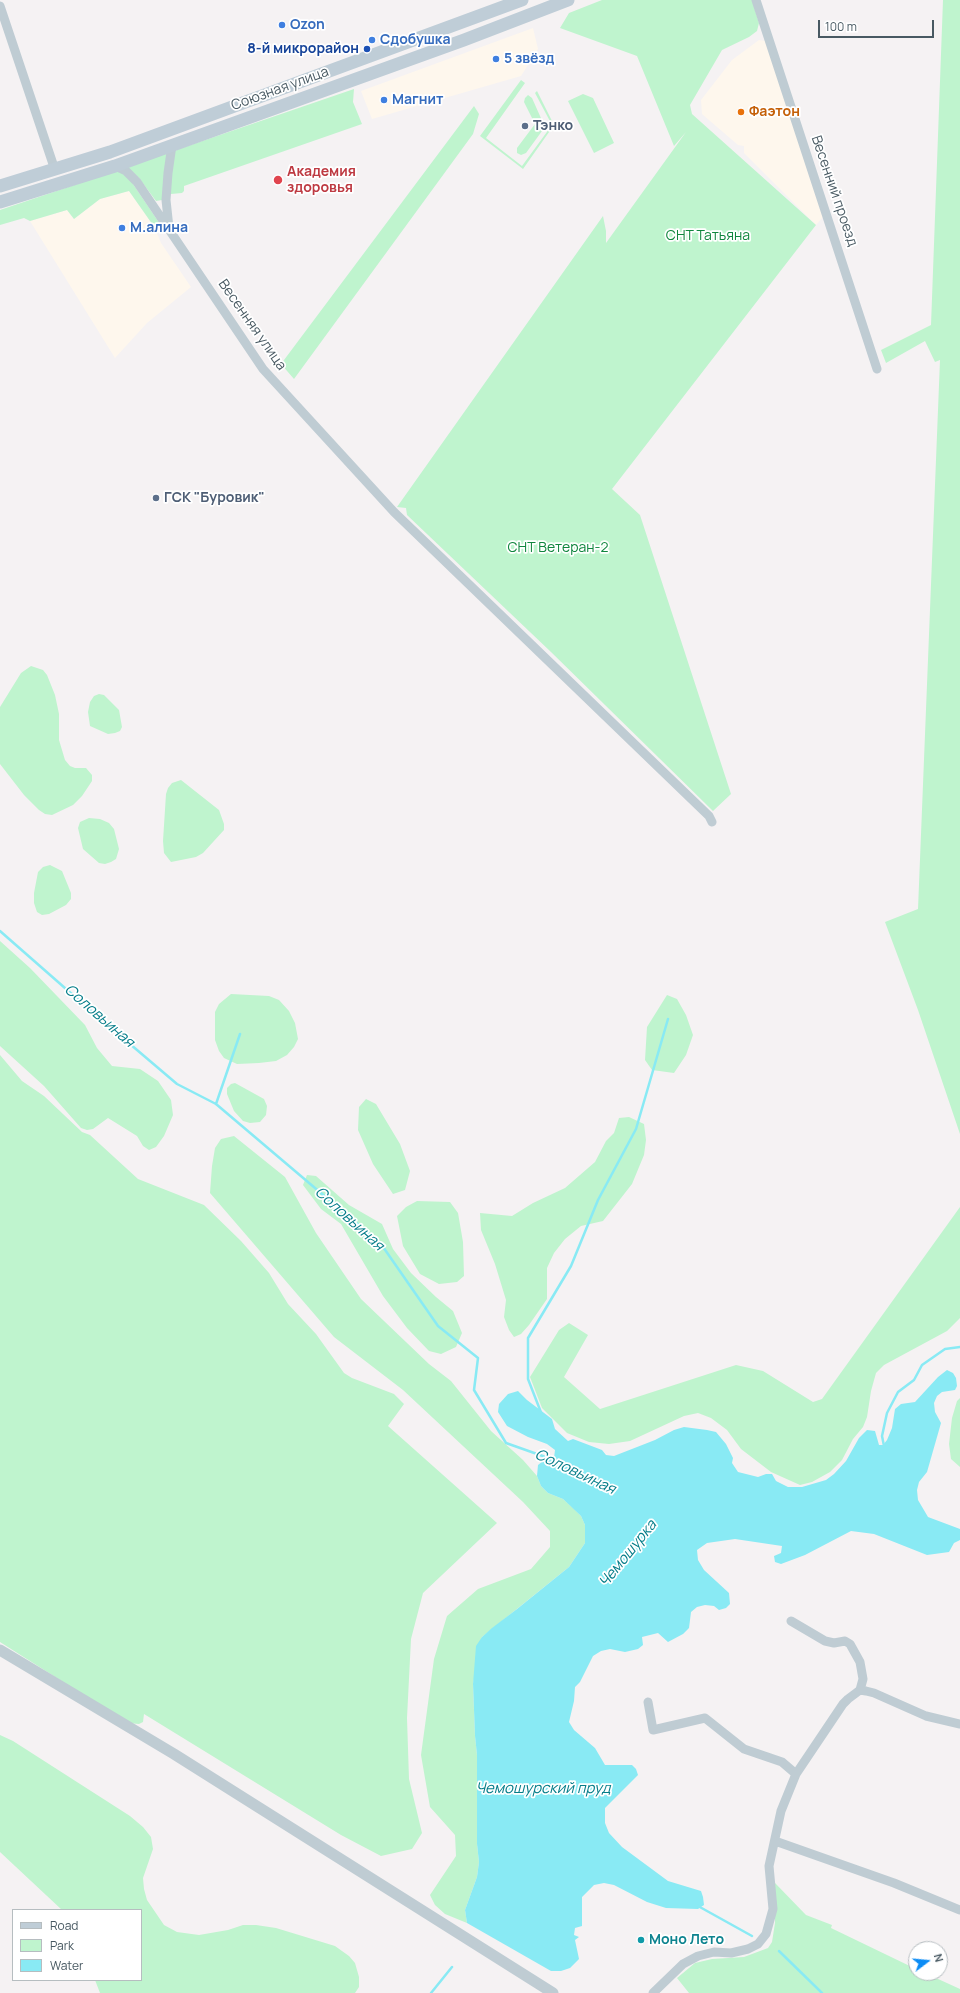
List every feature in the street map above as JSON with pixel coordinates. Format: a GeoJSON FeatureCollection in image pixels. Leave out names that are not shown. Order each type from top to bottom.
{"type":"FeatureCollection","features":[{"type":"Feature","properties":{"kind":"main road","name":"Союзная улица"},"geometry":{"type":"LineString","coordinates":[[0,186],[110,152],[522,0]]}},
{"type":"Feature","properties":{"kind":"main road","name":"Союзная улица"},"geometry":{"type":"LineString","coordinates":[[0,202],[115,166],[464,40],[568,0]]}},
{"type":"Feature","properties":{"kind":"main road"},"geometry":{"type":"LineString","coordinates":[[110,152],[115,166]]}},
{"type":"Feature","properties":{"kind":"street","name":"Весенний проезд"},"geometry":{"type":"LineString","coordinates":[[756,0],[877,369]]}},
{"type":"Feature","properties":{"kind":"street"},"geometry":{"type":"LineString","coordinates":[[0,6],[55,170]]}},
{"type":"Feature","properties":{"kind":"street"},"geometry":{"type":"LineString","coordinates":[[169,229],[166,200],[172,145]]}},
{"type":"Feature","properties":{"kind":"street","name":"Весенняя улица"},"geometry":{"type":"LineString","coordinates":[[115,166],[132,176],[263,369],[394,512],[710,816],[712,822]]}},
{"type":"Feature","properties":{"kind":"street"},"geometry":{"type":"LineString","coordinates":[[653,1993],[683,1964],[698,1956],[714,1952],[731,1953],[748,1949],[758,1944],[766,1934],[773,1909],[769,1866],[781,1811],[796,1774],[843,1704],[860,1690],[863,1679],[861,1666],[854,1649],[850,1644],[845,1641],[834,1643],[825,1640],[791,1621]]}},
{"type":"Feature","properties":{"kind":"street"},"geometry":{"type":"LineString","coordinates":[[0,1650],[181,1758],[553,1993]]}},
{"type":"Feature","properties":{"kind":"street"},"geometry":{"type":"LineString","coordinates":[[860,1690],[874,1693],[926,1716],[960,1724]]}},
{"type":"Feature","properties":{"kind":"street"},"geometry":{"type":"LineString","coordinates":[[648,1702],[653,1730],[705,1718],[744,1750],[782,1762],[796,1774]]}},
{"type":"Feature","properties":{"kind":"street"},"geometry":{"type":"LineString","coordinates":[[775,1841],[894,1883],[960,1910]]}},
{"type":"Feature","properties":{"kind":"shaded area"},"geometry":{"type":"Polygon","coordinates":[[[533,28],[538,49],[521,76],[372,119],[361,91],[533,28]]]}},
{"type":"Feature","properties":{"kind":"shaded area"},"geometry":{"type":"Polygon","coordinates":[[[759,40],[766,41],[823,217],[816,225],[744,153],[744,146],[738,145],[702,114],[701,100],[732,60],[759,40]]]}},
{"type":"Feature","properties":{"kind":"shaded area"},"geometry":{"type":"Polygon","coordinates":[[[129,191],[155,228],[161,243],[191,287],[147,323],[115,358],[30,221],[67,210],[74,219],[100,199],[129,191]]]}},
{"type":"Feature","properties":{"kind":"green space"},"geometry":{"type":"Polygon","coordinates":[[[602,0],[752,0],[759,23],[757,31],[749,37],[722,50],[690,105],[692,114],[816,225],[612,489],[640,515],[731,794],[713,811],[551,652],[407,515],[406,508],[397,507],[603,216],[606,231],[606,243],[686,132],[674,146],[637,56],[560,28],[569,13],[602,0]]]}},
{"type":"Feature","properties":{"kind":"green space"},"geometry":{"type":"Polygon","coordinates":[[[943,0],[960,0],[960,1134],[918,1010],[885,922],[918,909],[940,360],[935,362],[925,341],[886,363],[881,350],[931,325],[943,0]]]}},
{"type":"Feature","properties":{"kind":"green space"},"geometry":{"type":"Polygon","coordinates":[[[521,80],[525,83],[486,138],[522,166],[552,125],[535,93],[537,91],[554,125],[523,169],[480,136],[521,80]]]}},
{"type":"Feature","properties":{"kind":"green space"},"geometry":{"type":"Polygon","coordinates":[[[354,89],[353,102],[362,124],[184,186],[184,191],[182,193],[171,194],[169,172],[175,151],[354,89]]]}},
{"type":"Feature","properties":{"kind":"green space"},"geometry":{"type":"Polygon","coordinates":[[[583,94],[593,98],[614,143],[594,153],[568,101],[583,94]]]}},
{"type":"Feature","properties":{"kind":"green space"},"geometry":{"type":"Polygon","coordinates":[[[528,95],[532,98],[544,125],[542,131],[526,153],[521,155],[517,153],[517,148],[535,124],[524,102],[528,95]]]}},
{"type":"Feature","properties":{"kind":"green space"},"geometry":{"type":"Polygon","coordinates":[[[474,106],[479,114],[473,134],[294,379],[281,364],[474,106]]]}},
{"type":"Feature","properties":{"kind":"green space"},"geometry":{"type":"Polygon","coordinates":[[[168,153],[162,200],[156,201],[139,178],[127,167],[168,153]]]}},
{"type":"Feature","properties":{"kind":"green space"},"geometry":{"type":"Polygon","coordinates":[[[116,171],[127,175],[162,227],[161,228],[158,230],[155,228],[129,191],[100,199],[74,219],[67,210],[30,221],[24,218],[0,225],[0,210],[116,171]]]}},
{"type":"Feature","properties":{"kind":"green space"},"geometry":{"type":"Polygon","coordinates":[[[31,666],[43,670],[47,675],[55,695],[59,714],[59,740],[65,760],[70,766],[75,768],[86,768],[92,775],[92,781],[82,796],[73,805],[52,815],[45,814],[39,810],[24,795],[0,764],[0,707],[21,673],[31,666]]]}},
{"type":"Feature","properties":{"kind":"green space"},"geometry":{"type":"Polygon","coordinates":[[[99,694],[104,695],[119,710],[122,727],[120,731],[108,734],[90,726],[88,712],[90,702],[94,696],[99,694]]]}},
{"type":"Feature","properties":{"kind":"green space"},"geometry":{"type":"Polygon","coordinates":[[[181,780],[219,810],[224,824],[224,830],[203,853],[196,857],[171,862],[164,853],[163,841],[166,794],[172,783],[181,780]]]}},
{"type":"Feature","properties":{"kind":"green space"},"geometry":{"type":"Polygon","coordinates":[[[89,818],[100,819],[109,823],[114,829],[119,849],[116,859],[111,862],[105,864],[99,863],[83,849],[78,828],[80,822],[89,818]]]}},
{"type":"Feature","properties":{"kind":"green space"},"geometry":{"type":"Polygon","coordinates":[[[50,865],[62,871],[71,893],[71,899],[66,905],[49,914],[42,915],[37,912],[34,903],[34,893],[38,872],[43,867],[50,865]]]}},
{"type":"Feature","properties":{"kind":"green space"},"geometry":{"type":"Polygon","coordinates":[[[0,941],[30,968],[85,1025],[97,1048],[112,1066],[140,1069],[158,1081],[171,1100],[173,1115],[164,1136],[156,1147],[149,1150],[143,1146],[137,1136],[108,1118],[93,1129],[87,1130],[81,1128],[44,1086],[0,1046],[0,941]]]}},
{"type":"Feature","properties":{"kind":"green space"},"geometry":{"type":"Polygon","coordinates":[[[231,994],[269,996],[279,1000],[289,1011],[295,1023],[298,1039],[294,1047],[287,1055],[276,1061],[259,1063],[237,1064],[224,1058],[219,1051],[215,1040],[215,1012],[219,1004],[231,994]]]}},
{"type":"Feature","properties":{"kind":"green space"},"geometry":{"type":"Polygon","coordinates":[[[667,995],[677,999],[686,1015],[693,1035],[686,1055],[674,1073],[652,1070],[645,1060],[647,1027],[667,995]]]}},
{"type":"Feature","properties":{"kind":"green space"},"geometry":{"type":"Polygon","coordinates":[[[0,1055],[22,1081],[44,1096],[82,1132],[90,1135],[138,1179],[204,1205],[241,1241],[269,1273],[288,1304],[316,1334],[344,1373],[352,1378],[394,1394],[404,1404],[388,1426],[497,1523],[423,1593],[411,1639],[407,1718],[409,1779],[422,1833],[412,1849],[381,1856],[341,1835],[144,1714],[143,1722],[139,1724],[128,1723],[0,1642],[0,1055]]]}},
{"type":"Feature","properties":{"kind":"green space"},"geometry":{"type":"Polygon","coordinates":[[[235,1083],[264,1099],[267,1106],[266,1115],[260,1122],[250,1123],[243,1121],[234,1111],[227,1094],[227,1088],[231,1084],[235,1083]]]}},
{"type":"Feature","properties":{"kind":"green space"},"geometry":{"type":"Polygon","coordinates":[[[366,1099],[376,1104],[400,1144],[410,1171],[405,1190],[393,1194],[373,1164],[358,1130],[359,1107],[366,1099]]]}},
{"type":"Feature","properties":{"kind":"green space"},"geometry":{"type":"Polygon","coordinates":[[[629,1117],[644,1124],[646,1140],[644,1155],[632,1184],[603,1221],[581,1226],[565,1239],[554,1253],[547,1268],[547,1299],[529,1325],[521,1334],[514,1337],[509,1330],[504,1317],[506,1300],[495,1264],[481,1230],[480,1213],[512,1216],[533,1203],[565,1188],[595,1162],[606,1141],[614,1133],[619,1118],[629,1117]]]}},
{"type":"Feature","properties":{"kind":"green space"},"geometry":{"type":"Polygon","coordinates":[[[234,1136],[285,1177],[316,1233],[361,1299],[429,1364],[451,1381],[491,1431],[523,1460],[537,1476],[541,1486],[548,1493],[563,1499],[581,1516],[585,1525],[585,1543],[569,1567],[482,1637],[473,1684],[477,1755],[477,1844],[479,1862],[477,1877],[465,1910],[467,1923],[445,1914],[435,1905],[430,1895],[456,1856],[455,1835],[430,1807],[421,1755],[434,1659],[447,1616],[478,1589],[531,1569],[550,1547],[550,1531],[523,1502],[403,1390],[334,1337],[210,1193],[215,1148],[221,1139],[234,1136]]]}},
{"type":"Feature","properties":{"kind":"green space"},"geometry":{"type":"Polygon","coordinates":[[[307,1175],[316,1176],[349,1205],[382,1224],[393,1249],[411,1273],[453,1311],[462,1333],[456,1347],[441,1354],[429,1351],[407,1328],[383,1296],[341,1224],[321,1209],[303,1185],[307,1175]]]}},
{"type":"Feature","properties":{"kind":"green space"},"geometry":{"type":"Polygon","coordinates":[[[417,1201],[450,1202],[458,1213],[463,1242],[464,1276],[457,1282],[439,1284],[420,1274],[403,1246],[397,1216],[406,1207],[417,1201]]]}},
{"type":"Feature","properties":{"kind":"green space"},"geometry":{"type":"Polygon","coordinates":[[[960,1207],[960,1318],[947,1331],[884,1365],[876,1373],[871,1391],[867,1417],[863,1427],[853,1439],[842,1460],[830,1472],[812,1482],[800,1485],[771,1472],[741,1449],[727,1430],[711,1418],[698,1413],[684,1416],[630,1441],[609,1444],[589,1442],[567,1433],[542,1408],[530,1377],[559,1330],[569,1323],[588,1335],[564,1377],[600,1409],[736,1365],[763,1371],[813,1402],[822,1399],[960,1207]]]}},
{"type":"Feature","properties":{"kind":"green space"},"geometry":{"type":"Polygon","coordinates":[[[960,1398],[960,1467],[951,1459],[949,1444],[952,1418],[957,1401],[960,1398]]]}},
{"type":"Feature","properties":{"kind":"green space"},"geometry":{"type":"Polygon","coordinates":[[[0,1735],[13,1741],[130,1816],[143,1827],[151,1837],[153,1849],[143,1878],[144,1889],[147,1900],[164,1925],[177,1932],[199,1935],[228,1930],[243,1925],[256,1925],[276,1928],[335,1946],[349,1956],[355,1963],[359,1977],[359,1987],[355,1993],[100,1993],[95,1981],[142,1981],[142,1909],[61,1909],[0,1852],[0,1735]]]}},
{"type":"Feature","properties":{"kind":"green space"},"geometry":{"type":"Polygon","coordinates":[[[775,1883],[806,1915],[832,1925],[831,1928],[908,1965],[908,1981],[942,1981],[960,1989],[960,1993],[689,1993],[677,1978],[695,1963],[712,1959],[744,1957],[768,1948],[772,1942],[775,1923],[775,1883]]]}},
{"type":"Feature","properties":{"kind":"water","name":"Чемошурский пруд"},"geometry":{"type":"Polygon","coordinates":[[[947,1370],[953,1373],[956,1378],[957,1386],[955,1390],[942,1392],[937,1396],[934,1403],[935,1412],[941,1423],[927,1472],[919,1482],[917,1490],[918,1500],[928,1517],[960,1529],[960,1540],[954,1543],[949,1552],[927,1555],[874,1534],[851,1531],[805,1555],[781,1564],[775,1562],[774,1556],[781,1553],[782,1546],[735,1539],[707,1543],[697,1550],[698,1560],[704,1570],[729,1593],[730,1604],[726,1608],[719,1610],[714,1606],[705,1605],[697,1607],[691,1612],[689,1628],[683,1634],[668,1642],[658,1633],[642,1637],[643,1645],[638,1649],[625,1652],[610,1649],[601,1651],[593,1656],[580,1682],[575,1687],[574,1701],[569,1722],[574,1730],[595,1748],[605,1765],[632,1765],[636,1769],[638,1775],[605,1808],[605,1823],[609,1833],[622,1847],[668,1881],[701,1891],[704,1905],[698,1909],[666,1908],[647,1902],[614,1885],[604,1883],[594,1885],[582,1897],[582,1926],[575,1928],[574,1935],[579,1937],[575,1940],[579,1959],[570,1968],[561,1971],[551,1971],[467,1923],[465,1910],[477,1877],[479,1862],[477,1844],[477,1755],[473,1684],[476,1646],[482,1637],[492,1628],[569,1567],[585,1543],[585,1525],[581,1516],[563,1499],[548,1493],[541,1486],[537,1476],[538,1465],[543,1461],[554,1458],[555,1450],[547,1444],[528,1437],[507,1426],[498,1412],[499,1404],[508,1394],[518,1391],[527,1400],[552,1419],[555,1429],[568,1441],[573,1439],[602,1450],[606,1455],[614,1456],[684,1427],[716,1432],[726,1444],[733,1458],[732,1463],[738,1472],[758,1477],[766,1474],[772,1474],[776,1481],[788,1487],[802,1487],[826,1480],[834,1474],[846,1461],[859,1438],[867,1430],[875,1431],[879,1445],[883,1445],[892,1428],[895,1409],[901,1404],[915,1402],[938,1377],[947,1370]]]}},
{"type":"Feature","properties":{"kind":"waterway","name":"Соловьиная"},"geometry":{"type":"LineString","coordinates":[[0,931],[177,1084],[216,1104],[381,1244],[438,1326],[478,1358],[474,1390],[506,1443],[554,1460]]}},
{"type":"Feature","properties":{"kind":"waterway"},"geometry":{"type":"LineString","coordinates":[[542,1415],[528,1379],[528,1338],[571,1266],[598,1200],[636,1129],[668,1019]]}},
{"type":"Feature","properties":{"kind":"waterway"},"geometry":{"type":"LineString","coordinates":[[216,1104],[240,1034]]}},
{"type":"Feature","properties":{"kind":"waterway"},"geometry":{"type":"LineString","coordinates":[[884,1446],[882,1436],[887,1413],[898,1392],[914,1380],[922,1365],[945,1349],[960,1347]]}},
{"type":"Feature","properties":{"kind":"waterway"},"geometry":{"type":"LineString","coordinates":[[698,1906],[752,1936]]}},
{"type":"Feature","properties":{"kind":"waterway"},"geometry":{"type":"LineString","coordinates":[[779,1951],[822,1993]]}},
{"type":"Feature","properties":{"kind":"waterway","name":"Чемошурка"},"geometry":{"type":"LineString","coordinates":[[431,1993],[452,1967]]}},
{"type":"Feature","properties":{"kind":"place","name":"Ozon"},"geometry":{"type":"Point","coordinates":[282,25]}},
{"type":"Feature","properties":{"kind":"place","name":"Сдобушка"},"geometry":{"type":"Point","coordinates":[372,40]}},
{"type":"Feature","properties":{"kind":"place","name":"8-й микрорайон"},"geometry":{"type":"Point","coordinates":[367,49]}},
{"type":"Feature","properties":{"kind":"place","name":"5 звёзд"},"geometry":{"type":"Point","coordinates":[496,59]}},
{"type":"Feature","properties":{"kind":"place","name":"Магнит"},"geometry":{"type":"Point","coordinates":[384,100]}},
{"type":"Feature","properties":{"kind":"place","name":"Фаэтон"},"geometry":{"type":"Point","coordinates":[741,112]}},
{"type":"Feature","properties":{"kind":"place","name":"Тэнко"},"geometry":{"type":"Point","coordinates":[525,126]}},
{"type":"Feature","properties":{"kind":"place","name":"Академия здоровья"},"geometry":{"type":"Point","coordinates":[278,180]}},
{"type":"Feature","properties":{"kind":"place","name":"М.алина"},"geometry":{"type":"Point","coordinates":[122,228]}},
{"type":"Feature","properties":{"kind":"place","name":"ГСК \"Буровик\""},"geometry":{"type":"Point","coordinates":[156,498]}},
{"type":"Feature","properties":{"kind":"place","name":"Моно Лето"},"geometry":{"type":"Point","coordinates":[641,1940]}},
{"type":"Feature","properties":{"kind":"park label","name":"СНТ Татьяна"},"geometry":{"type":"Point","coordinates":[708,236]}},
{"type":"Feature","properties":{"kind":"park label","name":"СНТ Ветеран-2"},"geometry":{"type":"Point","coordinates":[558,548]}}]}
